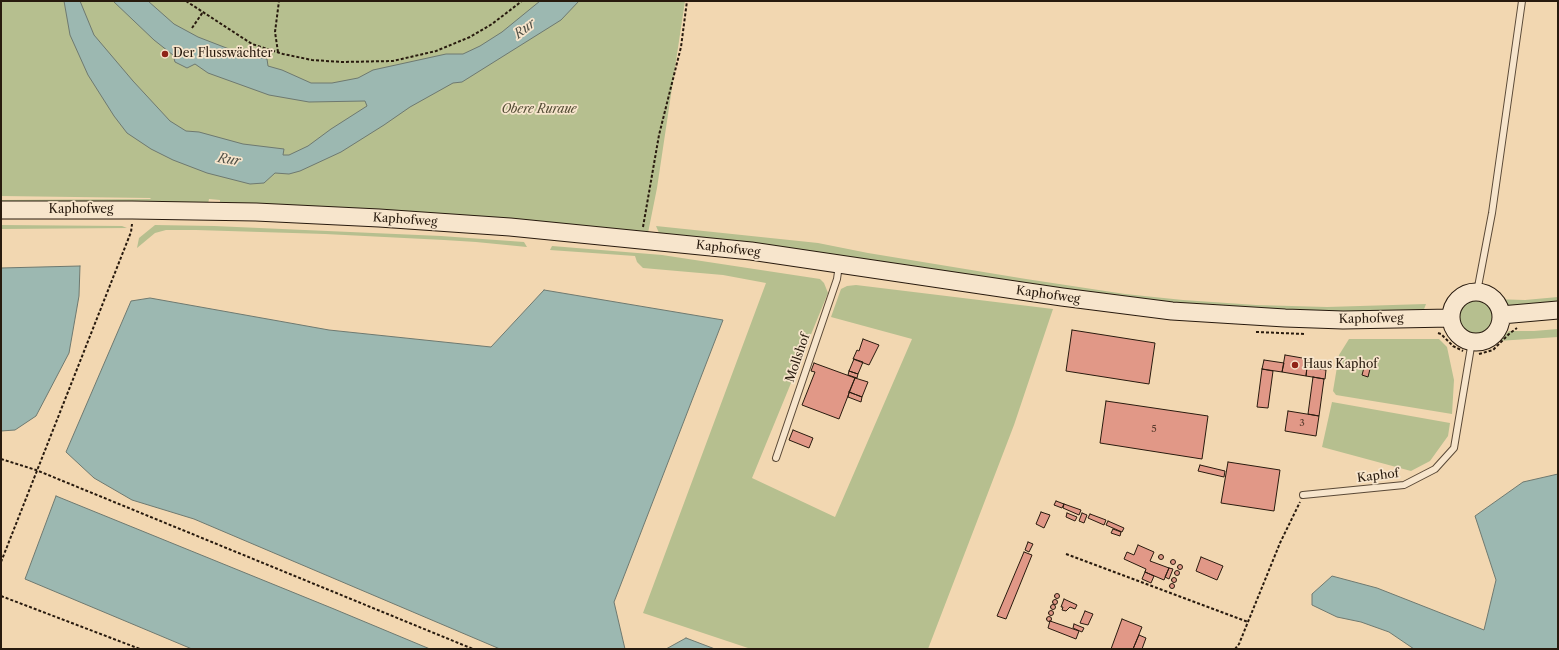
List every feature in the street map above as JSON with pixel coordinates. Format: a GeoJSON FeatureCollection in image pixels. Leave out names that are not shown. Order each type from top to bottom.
{"type":"FeatureCollection","features":[{"type":"Feature","properties":{"kind":"main road","name":"Kaphofweg"},"geometry":{"type":"LineString","coordinates":[[1,210],[256,212],[379,218],[510,227],[751,251],[1062,297],[1172,311],[1343,320],[1451,318]]}},
{"type":"Feature","properties":{"kind":"main road"},"geometry":{"type":"LineString","coordinates":[[1470,292],[1477,292],[1490,296],[1496,302],[1501,315],[1497,329],[1492,335],[1479,341],[1471,347],[1455,330],[1451,318],[1452,311],[1458,299],[1470,292]]}},
{"type":"Feature","properties":{"kind":"main road"},"geometry":{"type":"LineString","coordinates":[[1501,315],[1558,310]]}},
{"type":"Feature","properties":{"kind":"lane"},"geometry":{"type":"LineString","coordinates":[[1477,292],[1492,213],[1522,1]]}},
{"type":"Feature","properties":{"kind":"lane","name":"Mollshof"},"geometry":{"type":"LineString","coordinates":[[776,458],[837,279],[839,264]]}},
{"type":"Feature","properties":{"kind":"lane","name":"Kaphof"},"geometry":{"type":"LineString","coordinates":[[1303,496],[1404,485],[1435,469],[1454,448],[1471,347]]}},
{"type":"Feature","properties":{"kind":"path"},"geometry":{"type":"LineString","coordinates":[[186,1],[252,44],[312,60],[342,62],[392,61],[436,51],[470,37],[492,24],[522,1]]}},
{"type":"Feature","properties":{"kind":"path"},"geometry":{"type":"LineString","coordinates":[[278,52],[275,32],[279,1]]}},
{"type":"Feature","properties":{"kind":"path"},"geometry":{"type":"LineString","coordinates":[[641,239],[659,135],[681,47],[687,1]]}},
{"type":"Feature","properties":{"kind":"path"},"geometry":{"type":"LineString","coordinates":[[192,28],[204,12]]}},
{"type":"Feature","properties":{"kind":"path"},"geometry":{"type":"LineString","coordinates":[[1,562],[131,232],[132,210]]}},
{"type":"Feature","properties":{"kind":"path"},"geometry":{"type":"LineString","coordinates":[[1432,332],[1441,334],[1460,351],[1471,347],[1486,353],[1493,350],[1509,334],[1518,328]]}},
{"type":"Feature","properties":{"kind":"path"},"geometry":{"type":"LineString","coordinates":[[1252,331],[1310,334]]}},
{"type":"Feature","properties":{"kind":"path"},"geometry":{"type":"LineString","coordinates":[[1,459],[36,470],[473,649]]}},
{"type":"Feature","properties":{"kind":"path"},"geometry":{"type":"LineString","coordinates":[[1235,649],[1239,644],[1280,543],[1303,496]]}},
{"type":"Feature","properties":{"kind":"path"},"geometry":{"type":"LineString","coordinates":[[1066,554],[1248,622]]}},
{"type":"Feature","properties":{"kind":"path"},"geometry":{"type":"LineString","coordinates":[[1,596],[140,649]]}},
{"type":"Feature","properties":{"kind":"green space","name":"Obere Ruraue"},"geometry":{"type":"Polygon","coordinates":[[[1,1],[685,1],[657,188],[648,233],[325,207],[220,204],[220,200],[209,199],[208,204],[1,206],[1,200],[151,199],[1,196],[1,1]]]}},
{"type":"Feature","properties":{"kind":"green space"},"geometry":{"type":"Polygon","coordinates":[[[1,225],[122,226],[127,228],[1,229],[1,225]]]}},
{"type":"Feature","properties":{"kind":"green space"},"geometry":{"type":"Polygon","coordinates":[[[155,225],[214,226],[441,236],[524,242],[527,247],[476,242],[325,234],[166,230],[155,233],[137,248],[139,238],[155,225]]]}},
{"type":"Feature","properties":{"kind":"green space"},"geometry":{"type":"Polygon","coordinates":[[[656,226],[818,243],[868,253],[1026,279],[1125,294],[1183,300],[1256,305],[1327,307],[1426,304],[1423,312],[1336,314],[1170,305],[659,233],[656,226]]]}},
{"type":"Feature","properties":{"kind":"green space"},"geometry":{"type":"Polygon","coordinates":[[[552,246],[662,255],[820,279],[824,283],[828,293],[752,478],[835,517],[912,339],[831,317],[841,289],[847,286],[856,285],[1053,309],[1014,425],[928,649],[751,649],[643,613],[766,283],[723,275],[643,268],[637,262],[635,256],[550,250],[552,246]]]}},
{"type":"Feature","properties":{"kind":"green space"},"geometry":{"type":"Polygon","coordinates":[[[1558,297],[1558,305],[1498,309],[1493,304],[1491,299],[1525,300],[1558,297]]]}},
{"type":"Feature","properties":{"kind":"green space"},"geometry":{"type":"Polygon","coordinates":[[[1480,299],[1489,304],[1493,310],[1493,324],[1489,330],[1480,335],[1472,335],[1463,330],[1459,324],[1458,313],[1463,304],[1469,300],[1480,299]]]}},
{"type":"Feature","properties":{"kind":"green space"},"geometry":{"type":"Polygon","coordinates":[[[1558,329],[1558,337],[1498,341],[1509,331],[1558,329]]]}},
{"type":"Feature","properties":{"kind":"green space"},"geometry":{"type":"Polygon","coordinates":[[[1349,339],[1439,339],[1447,347],[1454,380],[1452,414],[1336,395],[1333,391],[1339,355],[1349,339]]]}},
{"type":"Feature","properties":{"kind":"green space"},"geometry":{"type":"Polygon","coordinates":[[[1332,402],[1450,423],[1448,436],[1430,461],[1411,471],[1322,447],[1332,402]]]}},
{"type":"Feature","properties":{"kind":"water","name":"Rur"},"geometry":{"type":"Polygon","coordinates":[[[64,1],[80,1],[94,35],[133,81],[170,121],[186,131],[199,132],[243,144],[284,149],[283,155],[289,155],[308,146],[367,106],[365,101],[309,102],[269,95],[208,73],[195,64],[187,68],[175,62],[173,55],[154,40],[113,1],[148,1],[174,24],[198,37],[242,54],[267,59],[268,66],[282,70],[311,83],[332,83],[358,78],[373,70],[446,54],[463,54],[480,46],[502,32],[540,1],[579,1],[561,20],[462,82],[453,83],[410,107],[341,152],[300,171],[289,174],[275,173],[264,183],[250,184],[207,173],[173,160],[151,149],[127,133],[114,116],[88,75],[70,35],[64,1]]]}},
{"type":"Feature","properties":{"kind":"water"},"geometry":{"type":"Polygon","coordinates":[[[80,266],[79,296],[69,353],[36,416],[15,430],[1,431],[1,268],[80,266]]]}},
{"type":"Feature","properties":{"kind":"water"},"geometry":{"type":"Polygon","coordinates":[[[544,290],[723,320],[614,602],[625,649],[500,649],[194,519],[132,500],[94,478],[66,452],[131,301],[150,298],[329,330],[491,347],[544,290]]]}},
{"type":"Feature","properties":{"kind":"water"},"geometry":{"type":"Polygon","coordinates":[[[1558,474],[1558,649],[1414,649],[1389,632],[1361,622],[1337,617],[1312,605],[1312,594],[1332,576],[1377,588],[1484,630],[1496,580],[1475,516],[1523,482],[1558,474]]]}},
{"type":"Feature","properties":{"kind":"water"},"geometry":{"type":"Polygon","coordinates":[[[56,496],[430,649],[192,649],[25,579],[56,496]]]}},
{"type":"Feature","properties":{"kind":"water"},"geometry":{"type":"Polygon","coordinates":[[[686,638],[715,649],[666,649],[686,638]]]}},
{"type":"Feature","properties":{"kind":"building"},"geometry":{"type":"Polygon","coordinates":[[[1072,330],[1155,343],[1149,384],[1066,371],[1072,330]]]}},
{"type":"Feature","properties":{"kind":"building"},"geometry":{"type":"Polygon","coordinates":[[[863,339],[879,345],[869,365],[853,359],[857,350],[859,351],[863,339]]]}},
{"type":"Feature","properties":{"kind":"building","name":"Haus Kaphof"},"geometry":{"type":"Polygon","coordinates":[[[1285,355],[1308,359],[1306,376],[1282,372],[1285,355]]]}},
{"type":"Feature","properties":{"kind":"building"},"geometry":{"type":"Polygon","coordinates":[[[854,359],[863,362],[858,374],[849,371],[854,359]]]}},
{"type":"Feature","properties":{"kind":"building"},"geometry":{"type":"Polygon","coordinates":[[[1264,360],[1284,363],[1282,372],[1262,369],[1264,360]]]}},
{"type":"Feature","properties":{"kind":"building"},"geometry":{"type":"Polygon","coordinates":[[[814,363],[855,378],[839,419],[802,405],[815,372],[811,371],[814,363]]]}},
{"type":"Feature","properties":{"kind":"building"},"geometry":{"type":"Polygon","coordinates":[[[1365,364],[1371,365],[1368,377],[1362,375],[1365,364]]]}},
{"type":"Feature","properties":{"kind":"building"},"geometry":{"type":"Polygon","coordinates":[[[1307,367],[1326,370],[1325,379],[1306,376],[1307,367]]]}},
{"type":"Feature","properties":{"kind":"building"},"geometry":{"type":"Polygon","coordinates":[[[1262,369],[1273,371],[1268,408],[1257,407],[1262,369]]]}},
{"type":"Feature","properties":{"kind":"building"},"geometry":{"type":"Polygon","coordinates":[[[849,371],[858,374],[857,378],[848,375],[849,371]]]}},
{"type":"Feature","properties":{"kind":"building"},"geometry":{"type":"Polygon","coordinates":[[[1313,377],[1324,379],[1319,416],[1308,414],[1313,377]]]}},
{"type":"Feature","properties":{"kind":"building"},"geometry":{"type":"Polygon","coordinates":[[[855,378],[868,382],[862,397],[849,392],[855,378]]]}},
{"type":"Feature","properties":{"kind":"building"},"geometry":{"type":"Polygon","coordinates":[[[849,392],[862,397],[861,402],[848,397],[849,392]]]}},
{"type":"Feature","properties":{"kind":"building"},"geometry":{"type":"Polygon","coordinates":[[[1106,401],[1208,416],[1202,459],[1100,443],[1106,401]]]}},
{"type":"Feature","properties":{"kind":"building"},"geometry":{"type":"Polygon","coordinates":[[[1288,411],[1319,416],[1316,436],[1285,431],[1288,411]]]}},
{"type":"Feature","properties":{"kind":"building"},"geometry":{"type":"Polygon","coordinates":[[[793,430],[813,438],[809,448],[789,440],[793,430]]]}},
{"type":"Feature","properties":{"kind":"building"},"geometry":{"type":"Polygon","coordinates":[[[1228,462],[1280,470],[1274,511],[1221,503],[1228,462]]]}},
{"type":"Feature","properties":{"kind":"building"},"geometry":{"type":"Polygon","coordinates":[[[1200,465],[1225,471],[1224,477],[1198,471],[1200,465]]]}},
{"type":"Feature","properties":{"kind":"building"},"geometry":{"type":"Polygon","coordinates":[[[1056,501],[1064,504],[1062,508],[1054,505],[1056,501]]]}},
{"type":"Feature","properties":{"kind":"building"},"geometry":{"type":"Polygon","coordinates":[[[1064,504],[1081,510],[1079,515],[1063,508],[1064,504]]]}},
{"type":"Feature","properties":{"kind":"building"},"geometry":{"type":"Polygon","coordinates":[[[1041,512],[1050,515],[1044,528],[1036,524],[1041,512]]]}},
{"type":"Feature","properties":{"kind":"building"},"geometry":{"type":"Polygon","coordinates":[[[1067,513],[1077,517],[1075,521],[1066,517],[1067,513]]]}},
{"type":"Feature","properties":{"kind":"building"},"geometry":{"type":"Polygon","coordinates":[[[1082,513],[1087,515],[1084,523],[1079,521],[1082,513]]]}},
{"type":"Feature","properties":{"kind":"building"},"geometry":{"type":"Polygon","coordinates":[[[1090,514],[1106,520],[1104,525],[1088,518],[1090,514]]]}},
{"type":"Feature","properties":{"kind":"building"},"geometry":{"type":"Polygon","coordinates":[[[1108,521],[1124,528],[1122,532],[1106,525],[1108,521]]]}},
{"type":"Feature","properties":{"kind":"building"},"geometry":{"type":"Polygon","coordinates":[[[1113,529],[1121,532],[1120,536],[1111,533],[1113,529]]]}},
{"type":"Feature","properties":{"kind":"building"},"geometry":{"type":"Polygon","coordinates":[[[1028,542],[1033,544],[1029,552],[1025,550],[1028,542]]]}},
{"type":"Feature","properties":{"kind":"building"},"geometry":{"type":"Polygon","coordinates":[[[1138,545],[1154,552],[1150,561],[1169,568],[1164,580],[1145,572],[1146,569],[1124,559],[1127,552],[1134,555],[1138,545]]]}},
{"type":"Feature","properties":{"kind":"building"},"geometry":{"type":"Polygon","coordinates":[[[1024,552],[1032,555],[1006,619],[997,616],[1024,552]]]}},
{"type":"Feature","properties":{"kind":"building"},"geometry":{"type":"Polygon","coordinates":[[[1161,554],[1164,557],[1161,560],[1158,557],[1161,554]]]}},
{"type":"Feature","properties":{"kind":"building"},"geometry":{"type":"Polygon","coordinates":[[[1201,557],[1223,566],[1217,580],[1196,571],[1201,557]]]}},
{"type":"Feature","properties":{"kind":"building"},"geometry":{"type":"Polygon","coordinates":[[[1173,559],[1176,562],[1173,565],[1170,562],[1173,559]]]}},
{"type":"Feature","properties":{"kind":"building"},"geometry":{"type":"Polygon","coordinates":[[[1178,565],[1182,565],[1182,569],[1178,569],[1178,565]]]}},
{"type":"Feature","properties":{"kind":"building"},"geometry":{"type":"Polygon","coordinates":[[[1169,568],[1173,569],[1169,579],[1165,577],[1169,568]]]}},
{"type":"Feature","properties":{"kind":"building"},"geometry":{"type":"Polygon","coordinates":[[[1175,571],[1179,571],[1179,575],[1175,575],[1175,571]]]}},
{"type":"Feature","properties":{"kind":"building"},"geometry":{"type":"Polygon","coordinates":[[[1145,572],[1154,576],[1151,583],[1142,579],[1145,572]]]}},
{"type":"Feature","properties":{"kind":"building"},"geometry":{"type":"Polygon","coordinates":[[[1172,578],[1176,578],[1176,582],[1172,582],[1172,578]]]}},
{"type":"Feature","properties":{"kind":"building"},"geometry":{"type":"Polygon","coordinates":[[[1170,584],[1174,584],[1174,588],[1170,588],[1170,584]]]}},
{"type":"Feature","properties":{"kind":"building"},"geometry":{"type":"Polygon","coordinates":[[[1057,593],[1060,596],[1057,599],[1054,596],[1057,593]]]}},
{"type":"Feature","properties":{"kind":"building"},"geometry":{"type":"Polygon","coordinates":[[[1055,599],[1058,602],[1055,605],[1052,602],[1055,599]]]}},
{"type":"Feature","properties":{"kind":"building"},"geometry":{"type":"Polygon","coordinates":[[[1064,599],[1077,605],[1075,609],[1070,607],[1066,611],[1062,610],[1063,607],[1061,607],[1064,599]]]}},
{"type":"Feature","properties":{"kind":"building"},"geometry":{"type":"Polygon","coordinates":[[[1053,604],[1056,607],[1053,610],[1050,607],[1053,604]]]}},
{"type":"Feature","properties":{"kind":"building"},"geometry":{"type":"Polygon","coordinates":[[[1051,610],[1054,613],[1051,616],[1048,613],[1051,610]]]}},
{"type":"Feature","properties":{"kind":"building"},"geometry":{"type":"Polygon","coordinates":[[[1085,611],[1093,614],[1088,625],[1080,623],[1085,611]]]}},
{"type":"Feature","properties":{"kind":"building"},"geometry":{"type":"Polygon","coordinates":[[[1047,617],[1051,617],[1051,621],[1047,621],[1047,617]]]}},
{"type":"Feature","properties":{"kind":"building"},"geometry":{"type":"Polygon","coordinates":[[[1122,619],[1142,627],[1133,649],[1111,649],[1122,619]]]}},
{"type":"Feature","properties":{"kind":"building"},"geometry":{"type":"Polygon","coordinates":[[[1050,621],[1079,631],[1076,639],[1048,628],[1050,621]]]}},
{"type":"Feature","properties":{"kind":"building"},"geometry":{"type":"Polygon","coordinates":[[[1074,624],[1084,628],[1082,632],[1073,628],[1074,624]]]}},
{"type":"Feature","properties":{"kind":"building"},"geometry":{"type":"Polygon","coordinates":[[[1139,635],[1146,638],[1142,649],[1133,649],[1139,635]]]}},
{"type":"Feature","properties":{"kind":"place","name":"Der Flusswächter"},"geometry":{"type":"Point","coordinates":[165,54]}},
{"type":"Feature","properties":{"kind":"place","name":"Haus Kaphof"},"geometry":{"type":"Point","coordinates":[1295,365]}}]}
